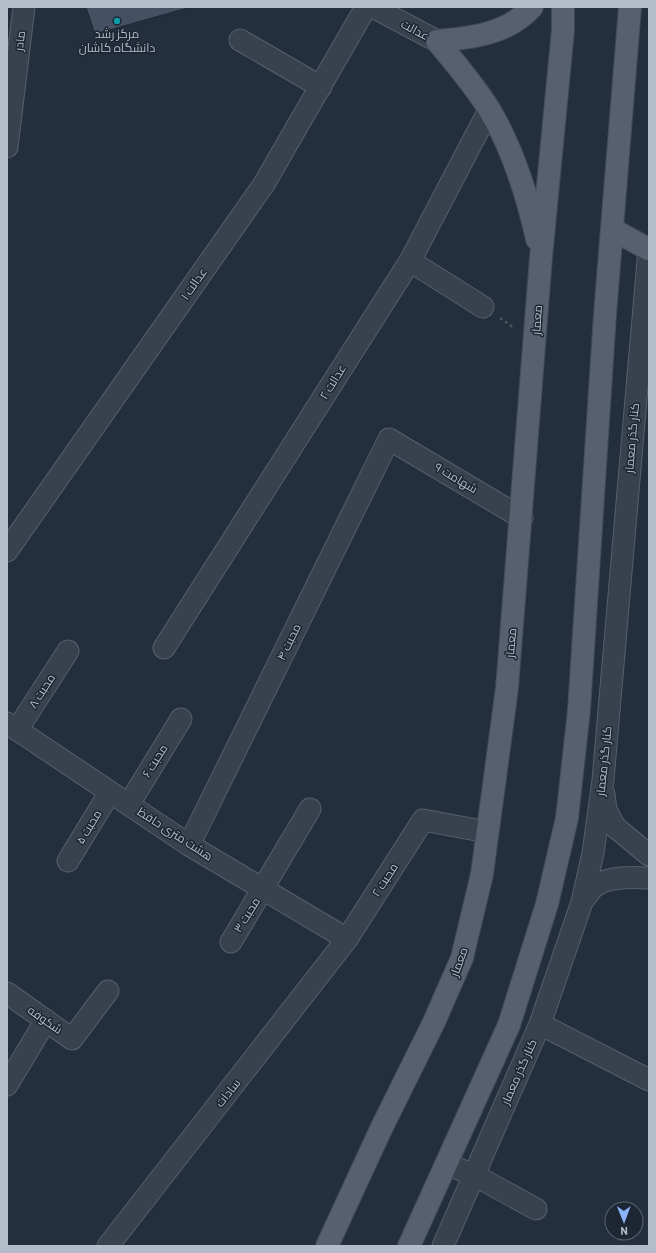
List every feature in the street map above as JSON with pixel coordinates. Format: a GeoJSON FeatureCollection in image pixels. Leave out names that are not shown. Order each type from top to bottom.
{"type":"FeatureCollection","features":[{"type":"Feature","properties":{"kind":"main road"},"geometry":{"type":"LineString","coordinates":[[437,41],[466,38],[494,32],[512,23],[532,7]]}},
{"type":"Feature","properties":{"kind":"main road","name":"معمار"},"geometry":{"type":"LineString","coordinates":[[327,1246],[381,1129],[434,1022],[462,958],[482,874],[507,688],[536,342],[541,257],[563,30],[563,7]]}},
{"type":"Feature","properties":{"kind":"main road"},"geometry":{"type":"LineString","coordinates":[[563,30],[576,7]]}},
{"type":"Feature","properties":{"kind":"main road"},"geometry":{"type":"LineString","coordinates":[[409,1246],[509,1025],[547,904],[567,818],[579,710],[612,229],[630,7]]}},
{"type":"Feature","properties":{"kind":"main road"},"geometry":{"type":"LineString","coordinates":[[437,41],[465,74],[489,110],[514,161],[530,209],[541,257]]}},
{"type":"Feature","properties":{"kind":"main road"},"geometry":{"type":"LineString","coordinates":[[612,229],[649,249]]}},
{"type":"Feature","properties":{"kind":"street","name":"مادر"},"geometry":{"type":"LineString","coordinates":[[7,147],[24,7]]}},
{"type":"Feature","properties":{"kind":"street","name":"عدالت ۱"},"geometry":{"type":"LineString","coordinates":[[7,551],[264,184],[366,7]]}},
{"type":"Feature","properties":{"kind":"street","name":"عدالت"},"geometry":{"type":"LineString","coordinates":[[373,7],[437,41]]}},
{"type":"Feature","properties":{"kind":"street"},"geometry":{"type":"LineString","coordinates":[[240,40],[321,87]]}},
{"type":"Feature","properties":{"kind":"street","name":"عدالت ۲"},"geometry":{"type":"LineString","coordinates":[[164,648],[410,262],[489,110]]}},
{"type":"Feature","properties":{"kind":"street","name":"کنار گذر معمار"},"geometry":{"type":"LineString","coordinates":[[443,1246],[540,1024],[582,902],[593,853],[603,780],[649,249]]}},
{"type":"Feature","properties":{"kind":"street"},"geometry":{"type":"LineString","coordinates":[[410,262],[483,307]]}},
{"type":"Feature","properties":{"kind":"street","name":"شهامت ۹"},"geometry":{"type":"LineString","coordinates":[[389,439],[522,518]]}},
{"type":"Feature","properties":{"kind":"street","name":"محبت ۴"},"geometry":{"type":"LineString","coordinates":[[189,845],[389,439]]}},
{"type":"Feature","properties":{"kind":"street","name":"محبت ۸"},"geometry":{"type":"LineString","coordinates":[[12,727],[68,651]]}},
{"type":"Feature","properties":{"kind":"street","name":"محبت ۶"},"geometry":{"type":"LineString","coordinates":[[128,804],[182,719]]}},
{"type":"Feature","properties":{"kind":"street","name":"هشت متری حافظ"},"geometry":{"type":"LineString","coordinates":[[12,727],[189,845],[347,939]]}},
{"type":"Feature","properties":{"kind":"street"},"geometry":{"type":"LineString","coordinates":[[603,780],[606,810],[616,827],[649,855]]}},
{"type":"Feature","properties":{"kind":"street","name":"محبت ۵"},"geometry":{"type":"LineString","coordinates":[[68,862],[110,792]]}},
{"type":"Feature","properties":{"kind":"street","name":"محبت ۳"},"geometry":{"type":"LineString","coordinates":[[231,942],[310,810]]}},
{"type":"Feature","properties":{"kind":"street","name":"محبت ۲"},"geometry":{"type":"LineString","coordinates":[[347,939],[423,820],[487,832]]}},
{"type":"Feature","properties":{"kind":"street"},"geometry":{"type":"LineString","coordinates":[[582,902],[594,887],[613,879],[633,877],[649,878]]}},
{"type":"Feature","properties":{"kind":"street","name":"سادات"},"geometry":{"type":"LineString","coordinates":[[108,1246],[347,939]]}},
{"type":"Feature","properties":{"kind":"street","name":"شکوفه"},"geometry":{"type":"LineString","coordinates":[[7,993],[72,1039],[108,991]]}},
{"type":"Feature","properties":{"kind":"street"},"geometry":{"type":"LineString","coordinates":[[7,1085],[46,1020]]}},
{"type":"Feature","properties":{"kind":"street"},"geometry":{"type":"LineString","coordinates":[[540,1024],[649,1080]]}},
{"type":"Feature","properties":{"kind":"street"},"geometry":{"type":"LineString","coordinates":[[446,1164],[474,1175],[536,1209]]}},
{"type":"Feature","properties":{"kind":"path"},"geometry":{"type":"LineString","coordinates":[[483,307],[536,342]]}},
{"type":"Feature","properties":{"kind":"building","name":"مرکز رشد دانشگاه کاشان"},"geometry":{"type":"Polygon","coordinates":[[[86,7],[191,7],[95,34],[86,7]]]}},
{"type":"Feature","properties":{"kind":"place","name":"مرکز رشد دانشگاه کاشان"},"geometry":{"type":"Point","coordinates":[117,21]}}]}
